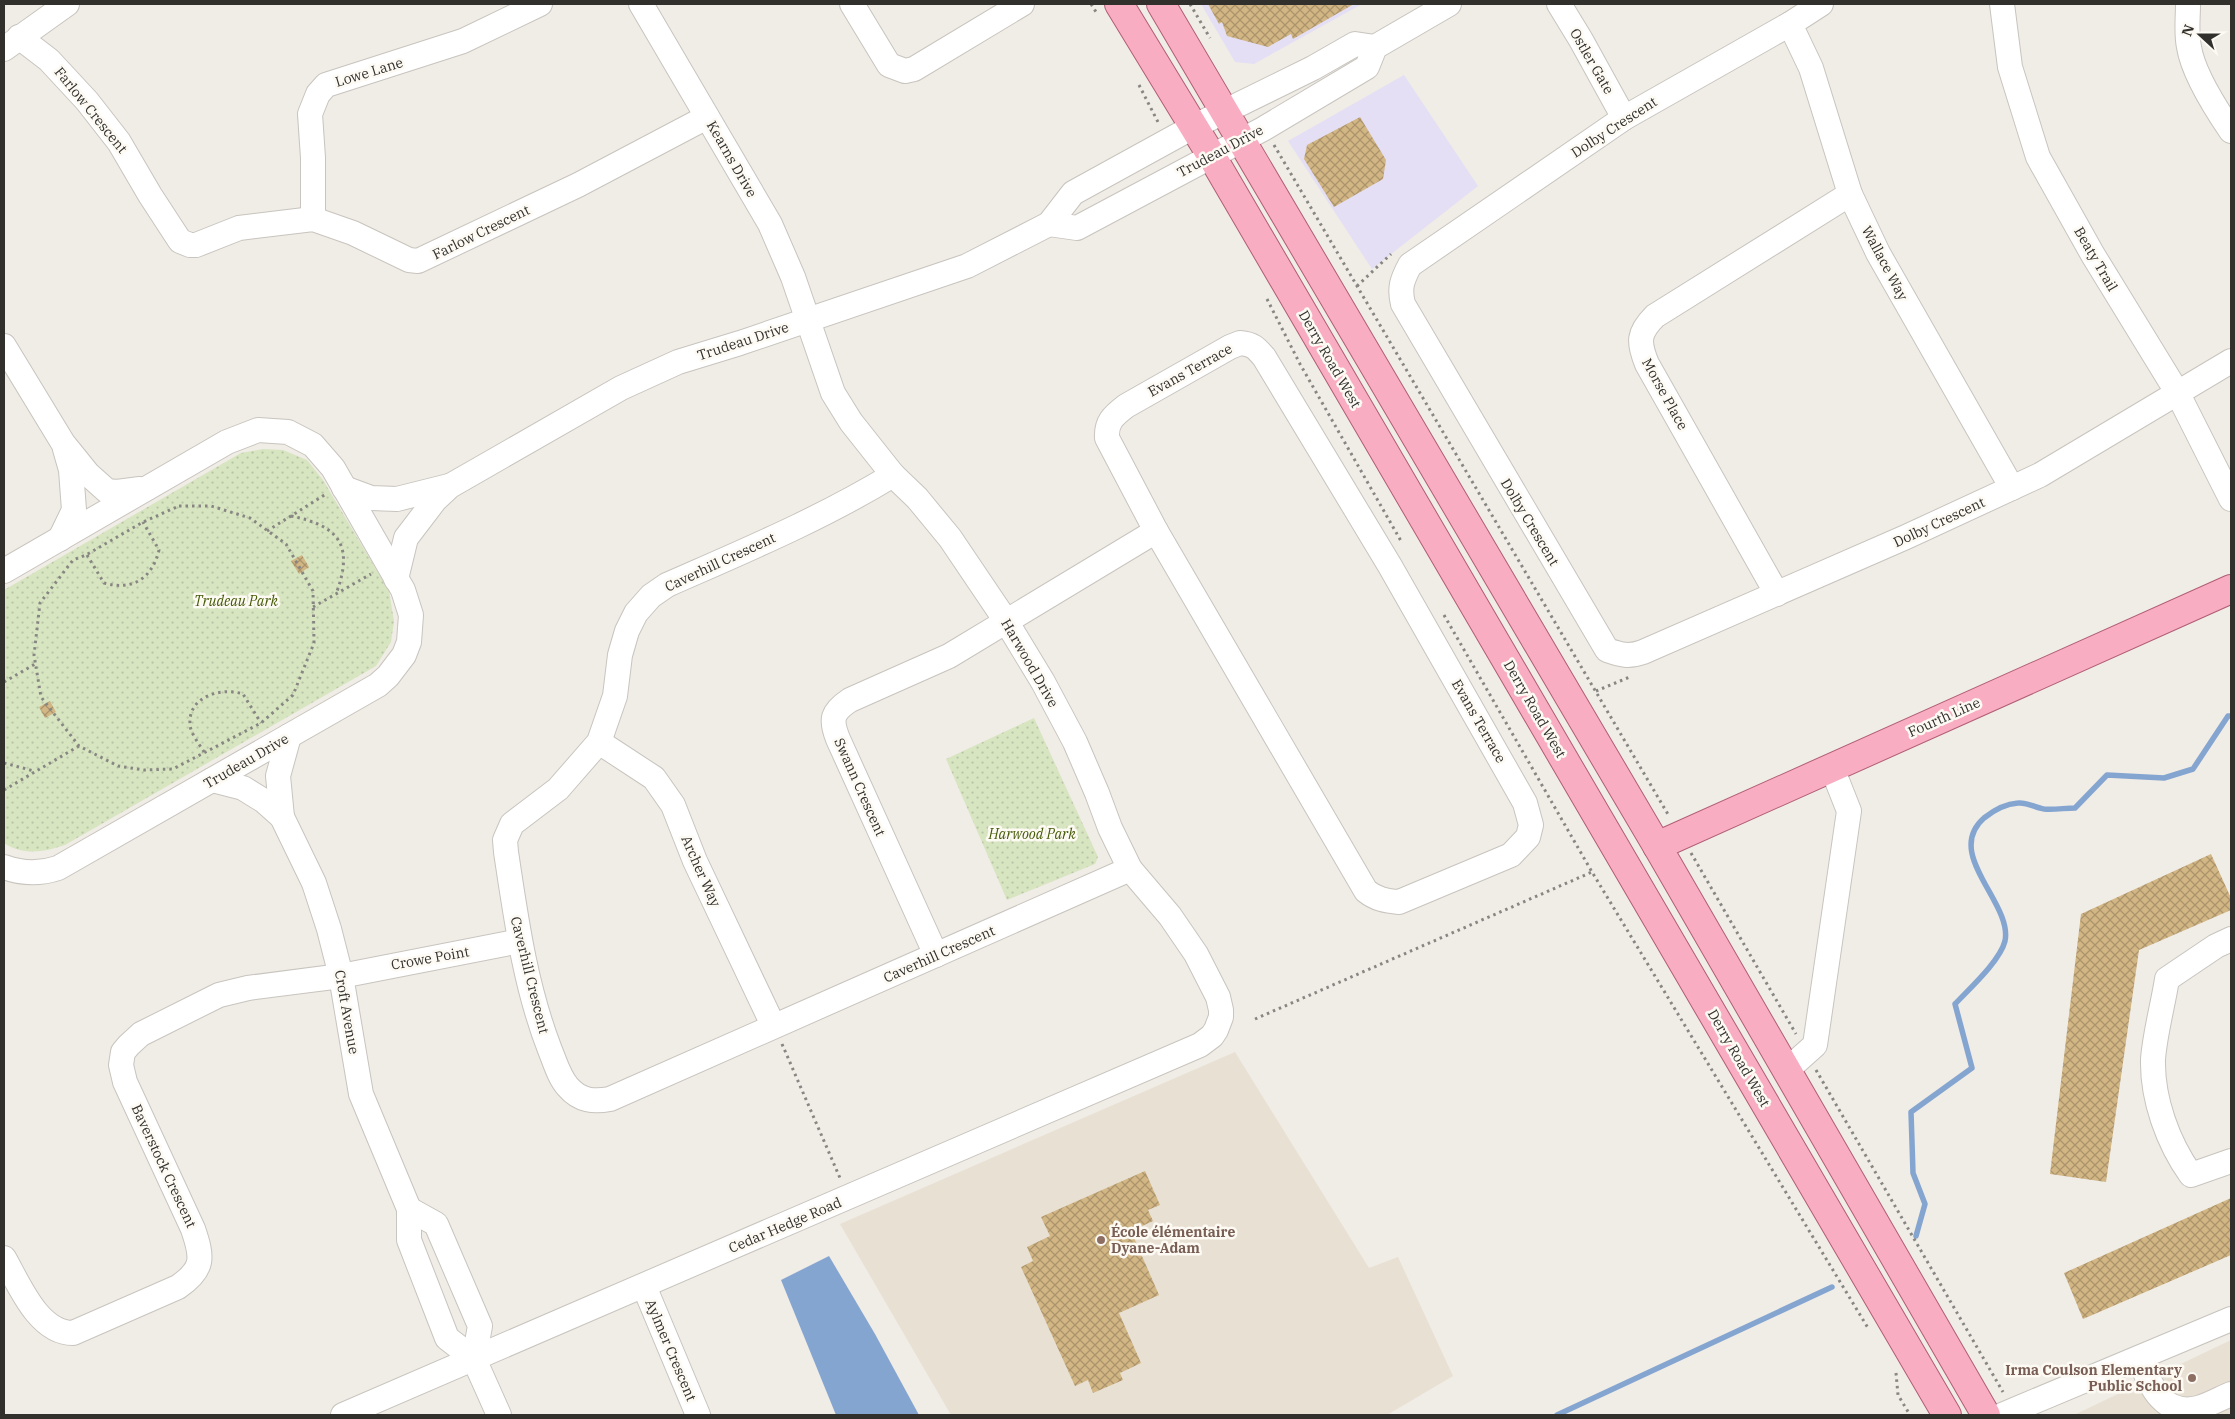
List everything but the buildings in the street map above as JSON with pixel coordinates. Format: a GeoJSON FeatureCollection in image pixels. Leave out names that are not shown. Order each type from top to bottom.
{"type":"FeatureCollection","features":[{"type":"Feature","properties":{"kind":"main road","name":"Derry Road West"},"geometry":{"type":"LineString","coordinates":[[1119,4],[1210,155],[1947,1415]]}},
{"type":"Feature","properties":{"kind":"main road"},"geometry":{"type":"LineString","coordinates":[[1161,4],[1657,846],[1797,1061],[1878,1225],[1986,1415]]}},
{"type":"Feature","properties":{"kind":"main road","name":"Fourth Line"},"geometry":{"type":"LineString","coordinates":[[1657,846],[2231,589]]}},
{"type":"Feature","properties":{"kind":"street"},"geometry":{"type":"LineString","coordinates":[[11,43],[67,4]]}},
{"type":"Feature","properties":{"kind":"street","name":"Lowe Lane"},"geometry":{"type":"LineString","coordinates":[[313,219],[313,158],[310,114],[318,94],[326,86],[463,41],[540,4]]}},
{"type":"Feature","properties":{"kind":"street","name":"Kearns Drive"},"geometry":{"type":"LineString","coordinates":[[641,4],[770,224],[793,277],[807,321]]}},
{"type":"Feature","properties":{"kind":"street"},"geometry":{"type":"LineString","coordinates":[[852,4],[889,65],[905,71],[914,69],[1022,4]]}},
{"type":"Feature","properties":{"kind":"street"},"geometry":{"type":"LineString","coordinates":[[1375,47],[1419,11],[1449,4]]}},
{"type":"Feature","properties":{"kind":"street","name":"Ostler Gate"},"geometry":{"type":"LineString","coordinates":[[1559,4],[1624,118]]}},
{"type":"Feature","properties":{"kind":"street","name":"Dolby Crescent"},"geometry":{"type":"LineString","coordinates":[[1821,4],[1790,24],[1624,118],[1410,266],[1402,280],[1400,291],[1403,304],[1607,650],[1630,656],[1643,652],[1906,538],[2040,475],[2231,361]]}},
{"type":"Feature","properties":{"kind":"street","name":"Beaty Trail"},"geometry":{"type":"LineString","coordinates":[[2002,4],[2010,67],[2038,157],[2093,255],[2177,392],[2231,499]]}},
{"type":"Feature","properties":{"kind":"street"},"geometry":{"type":"LineString","coordinates":[[2188,4],[2188,47],[2222,118],[2231,131]]}},
{"type":"Feature","properties":{"kind":"street","name":"Wallace Way"},"geometry":{"type":"LineString","coordinates":[[1790,24],[1811,68],[1850,194],[1878,254],[2012,488]]}},
{"type":"Feature","properties":{"kind":"street","name":"Farlow Crescent"},"geometry":{"type":"LineString","coordinates":[[11,43],[49,60],[119,142],[180,241],[190,245],[196,245],[239,228],[313,219],[354,232],[409,260],[418,261],[578,185],[708,117]]}},
{"type":"Feature","properties":{"kind":"street","name":"Trudeau Drive"},"geometry":{"type":"LineString","coordinates":[[386,576],[406,538],[435,500],[450,486],[621,388],[678,362],[807,321],[967,266],[1048,224],[1073,193],[1194,128],[1313,68],[1355,44],[1375,47],[1367,67],[1263,129],[1210,155],[1077,228],[1048,224]]}},
{"type":"Feature","properties":{"kind":"street","name":"Morse Place"},"geometry":{"type":"LineString","coordinates":[[1777,594],[1647,364],[1641,348],[1641,336],[1646,325],[1655,316],[1850,194]]}},
{"type":"Feature","properties":{"kind":"street","name":"Harwood Drive"},"geometry":{"type":"LineString","coordinates":[[807,321],[833,393],[851,422],[893,475],[917,498],[950,538],[1006,621],[1043,682],[1075,742],[1110,828],[1130,869],[1170,916],[1196,954],[1220,1003],[1219,1024]]}},
{"type":"Feature","properties":{"kind":"street","name":"Evans Terrace"},"geometry":{"type":"LineString","coordinates":[[1240,343],[1256,347],[1390,566],[1525,803],[1531,825],[1528,837],[1520,847],[1511,855],[1399,902],[1385,901],[1373,897],[1366,891],[1156,531],[1113,453],[1106,438],[1106,426],[1126,406],[1230,347],[1240,343]]}},
{"type":"Feature","properties":{"kind":"street"},"geometry":{"type":"LineString","coordinates":[[6,354],[63,443],[88,474],[108,491],[117,492],[147,488]]}},
{"type":"Feature","properties":{"kind":"street","name":"Trudeau Drive"},"geometry":{"type":"LineString","coordinates":[[4,571],[242,435],[258,430],[273,430],[288,432],[313,445],[324,456],[338,494],[386,576],[408,602],[411,622],[409,642],[397,666],[378,685],[58,868],[43,872],[27,872],[4,867]]}},
{"type":"Feature","properties":{"kind":"street"},"geometry":{"type":"LineString","coordinates":[[60,539],[74,510],[71,470],[63,443]]}},
{"type":"Feature","properties":{"kind":"street","name":"Caverhill Crescent"},"geometry":{"type":"LineString","coordinates":[[893,475],[814,520],[666,585],[651,596],[636,613],[627,632],[620,655],[615,696],[599,742],[558,789],[512,824],[505,840],[520,941],[540,1024],[558,1070],[567,1087],[579,1097],[587,1100],[596,1102],[610,1099],[773,1025],[1130,869]]}},
{"type":"Feature","properties":{"kind":"street","name":"Trudeau Drive"},"geometry":{"type":"LineString","coordinates":[[338,494],[398,499],[450,486]]}},
{"type":"Feature","properties":{"kind":"street"},"geometry":{"type":"LineString","coordinates":[[1006,621],[1156,531]]}},
{"type":"Feature","properties":{"kind":"street","name":"Swann Crescent"},"geometry":{"type":"LineString","coordinates":[[936,955],[838,739],[833,726],[834,716],[839,707],[850,700],[949,656],[1006,621]]}},
{"type":"Feature","properties":{"kind":"street","name":"Croft Avenue"},"geometry":{"type":"LineString","coordinates":[[289,736],[278,776],[282,817],[314,883],[329,929],[341,976],[361,1094],[409,1209],[409,1240],[447,1338],[474,1359]]}},
{"type":"Feature","properties":{"kind":"street","name":"Archer Way"},"geometry":{"type":"LineString","coordinates":[[599,742],[654,778],[673,806],[695,861],[773,1025]]}},
{"type":"Feature","properties":{"kind":"street"},"geometry":{"type":"LineString","coordinates":[[1797,1061],[1815,1045],[1849,810],[1832,768]]}},
{"type":"Feature","properties":{"kind":"street","name":"Croft Avenue"},"geometry":{"type":"LineString","coordinates":[[212,780],[243,788],[264,801],[282,817]]}},
{"type":"Feature","properties":{"kind":"street"},"geometry":{"type":"LineString","coordinates":[[2231,939],[2216,946],[2167,979],[2153,1059],[2158,1108],[2181,1162],[2191,1175],[2231,1161]]}},
{"type":"Feature","properties":{"kind":"street","name":"Crowe Point"},"geometry":{"type":"LineString","coordinates":[[341,976],[520,941]]}},
{"type":"Feature","properties":{"kind":"street","name":"Baverstock Crescent"},"geometry":{"type":"LineString","coordinates":[[4,1258],[40,1317],[44,1322],[62,1333],[73,1333],[178,1287],[190,1278],[199,1266],[201,1251],[193,1229],[125,1082],[121,1065],[123,1052],[141,1034],[219,995],[248,988],[341,976]]}},
{"type":"Feature","properties":{"kind":"street","name":"Cedar Hedge Road"},"geometry":{"type":"LineString","coordinates":[[343,1415],[1200,1045],[1212,1036],[1219,1024]]}},
{"type":"Feature","properties":{"kind":"street"},"geometry":{"type":"LineString","coordinates":[[409,1209],[436,1224],[480,1326],[474,1359],[499,1415]]}},
{"type":"Feature","properties":{"kind":"street","name":"Aylmer Crescent"},"geometry":{"type":"LineString","coordinates":[[644,1286],[698,1415]]}},
{"type":"Feature","properties":{"kind":"street"},"geometry":{"type":"LineString","coordinates":[[2002,1415],[2231,1319]]}},
{"type":"Feature","properties":{"kind":"street"},"geometry":{"type":"LineString","coordinates":[[2139,1358],[2149,1383],[2157,1396],[2178,1408],[2198,1408],[2231,1394]]}},
{"type":"Feature","properties":{"kind":"path"},"geometry":{"type":"LineString","coordinates":[[1277,150],[1672,820]]}},
{"type":"Feature","properties":{"kind":"path"},"geometry":{"type":"LineString","coordinates":[[1266,297],[1300,364],[1404,545]]}},
{"type":"Feature","properties":{"kind":"path"},"geometry":{"type":"LineString","coordinates":[[267,530],[328,493],[338,494]]}},
{"type":"Feature","properties":{"kind":"path"},"geometry":{"type":"LineString","coordinates":[[179,506],[210,506],[250,518],[286,544],[313,591],[314,644],[293,695],[261,723],[172,769],[144,770],[118,766],[79,746],[41,697],[35,664],[34,655],[40,602],[73,560],[86,555],[143,522],[179,506]]}},
{"type":"Feature","properties":{"kind":"path"},"geometry":{"type":"LineString","coordinates":[[290,516],[319,523],[338,538],[343,552],[343,564],[342,576],[335,594]]}},
{"type":"Feature","properties":{"kind":"path"},"geometry":{"type":"LineString","coordinates":[[86,555],[104,583],[124,587],[138,581],[149,573],[156,561],[159,550],[143,522]]}},
{"type":"Feature","properties":{"kind":"path"},"geometry":{"type":"LineString","coordinates":[[313,607],[335,594],[386,576]]}},
{"type":"Feature","properties":{"kind":"path"},"geometry":{"type":"LineString","coordinates":[[1444,614],[1592,872],[1870,1329]]}},
{"type":"Feature","properties":{"kind":"path"},"geometry":{"type":"LineString","coordinates":[[4,682],[35,664]]}},
{"type":"Feature","properties":{"kind":"path"},"geometry":{"type":"LineString","coordinates":[[204,753],[189,727],[190,717],[199,702],[208,696],[226,690],[243,694],[261,723]]}},
{"type":"Feature","properties":{"kind":"path"},"geometry":{"type":"LineString","coordinates":[[4,790],[79,746]]}},
{"type":"Feature","properties":{"kind":"path"},"geometry":{"type":"LineString","coordinates":[[4,763],[35,771]]}},
{"type":"Feature","properties":{"kind":"path"},"geometry":{"type":"LineString","coordinates":[[1691,852],[1797,1061],[2002,1392]]}},
{"type":"Feature","properties":{"kind":"path"},"geometry":{"type":"LineString","coordinates":[[1255,1019],[1592,872]]}},
{"type":"Feature","properties":{"kind":"path"},"geometry":{"type":"LineString","coordinates":[[773,1025],[848,1197]]}},
{"type":"Feature","properties":{"kind":"path"},"geometry":{"type":"LineString","coordinates":[[1895,1368],[1898,1395],[1910,1415]]}},
{"type":"Feature","properties":{"kind":"shaded area"},"geometry":{"type":"Polygon","coordinates":[[[1201,4],[1362,4],[1254,64],[1235,62],[1201,4]]]}},
{"type":"Feature","properties":{"kind":"shaded area"},"geometry":{"type":"Polygon","coordinates":[[[1404,75],[1478,186],[1372,269],[1288,141],[1404,75]]]}},
{"type":"Feature","properties":{"kind":"shaded area","name":"École élémentaire Dyane-Adam"},"geometry":{"type":"Polygon","coordinates":[[[1235,1052],[1369,1268],[1398,1257],[1453,1376],[1387,1415],[951,1415],[840,1224],[1235,1052]]]}},
{"type":"Feature","properties":{"kind":"shaded area","name":"Irma Coulson Elementary Public School"},"geometry":{"type":"Polygon","coordinates":[[[2231,1340],[2231,1415],[2074,1415],[2231,1340]]]}},
{"type":"Feature","properties":{"kind":"green space","name":"Trudeau Park"},"geometry":{"type":"Polygon","coordinates":[[[263,449],[283,450],[307,460],[323,480],[389,591],[394,621],[391,642],[376,666],[65,845],[42,851],[27,851],[19,850],[4,843],[4,590],[241,453],[263,449]]]}},
{"type":"Feature","properties":{"kind":"green space","name":"Harwood Park"},"geometry":{"type":"Polygon","coordinates":[[[1034,718],[1098,857],[1095,864],[1007,900],[946,759],[1034,718]]]}},
{"type":"Feature","properties":{"kind":"water"},"geometry":{"type":"Polygon","coordinates":[[[829,1256],[875,1334],[919,1415],[836,1415],[781,1280],[829,1256]]]}},
{"type":"Feature","properties":{"kind":"waterway"},"geometry":{"type":"LineString","coordinates":[[1916,1236],[1925,1204],[1913,1173],[1911,1112],[1972,1068],[1955,1004],[1991,966],[2005,941],[2005,926],[1975,863],[1971,847],[1973,832],[1984,818],[1995,810],[2008,805],[2021,803],[2048,809],[2075,808],[2107,775],[2164,778],[2193,769],[2228,716],[2231,716]]}},
{"type":"Feature","properties":{"kind":"waterway"},"geometry":{"type":"LineString","coordinates":[[1557,1415],[1832,1287]]}},
{"type":"Feature","properties":{"kind":"place","name":"École élémentaire Dyane-Adam"},"geometry":{"type":"Point","coordinates":[1101,1240]}},
{"type":"Feature","properties":{"kind":"place","name":"Irma Coulson Elementary Public School"},"geometry":{"type":"Point","coordinates":[2192,1378]}}]}
